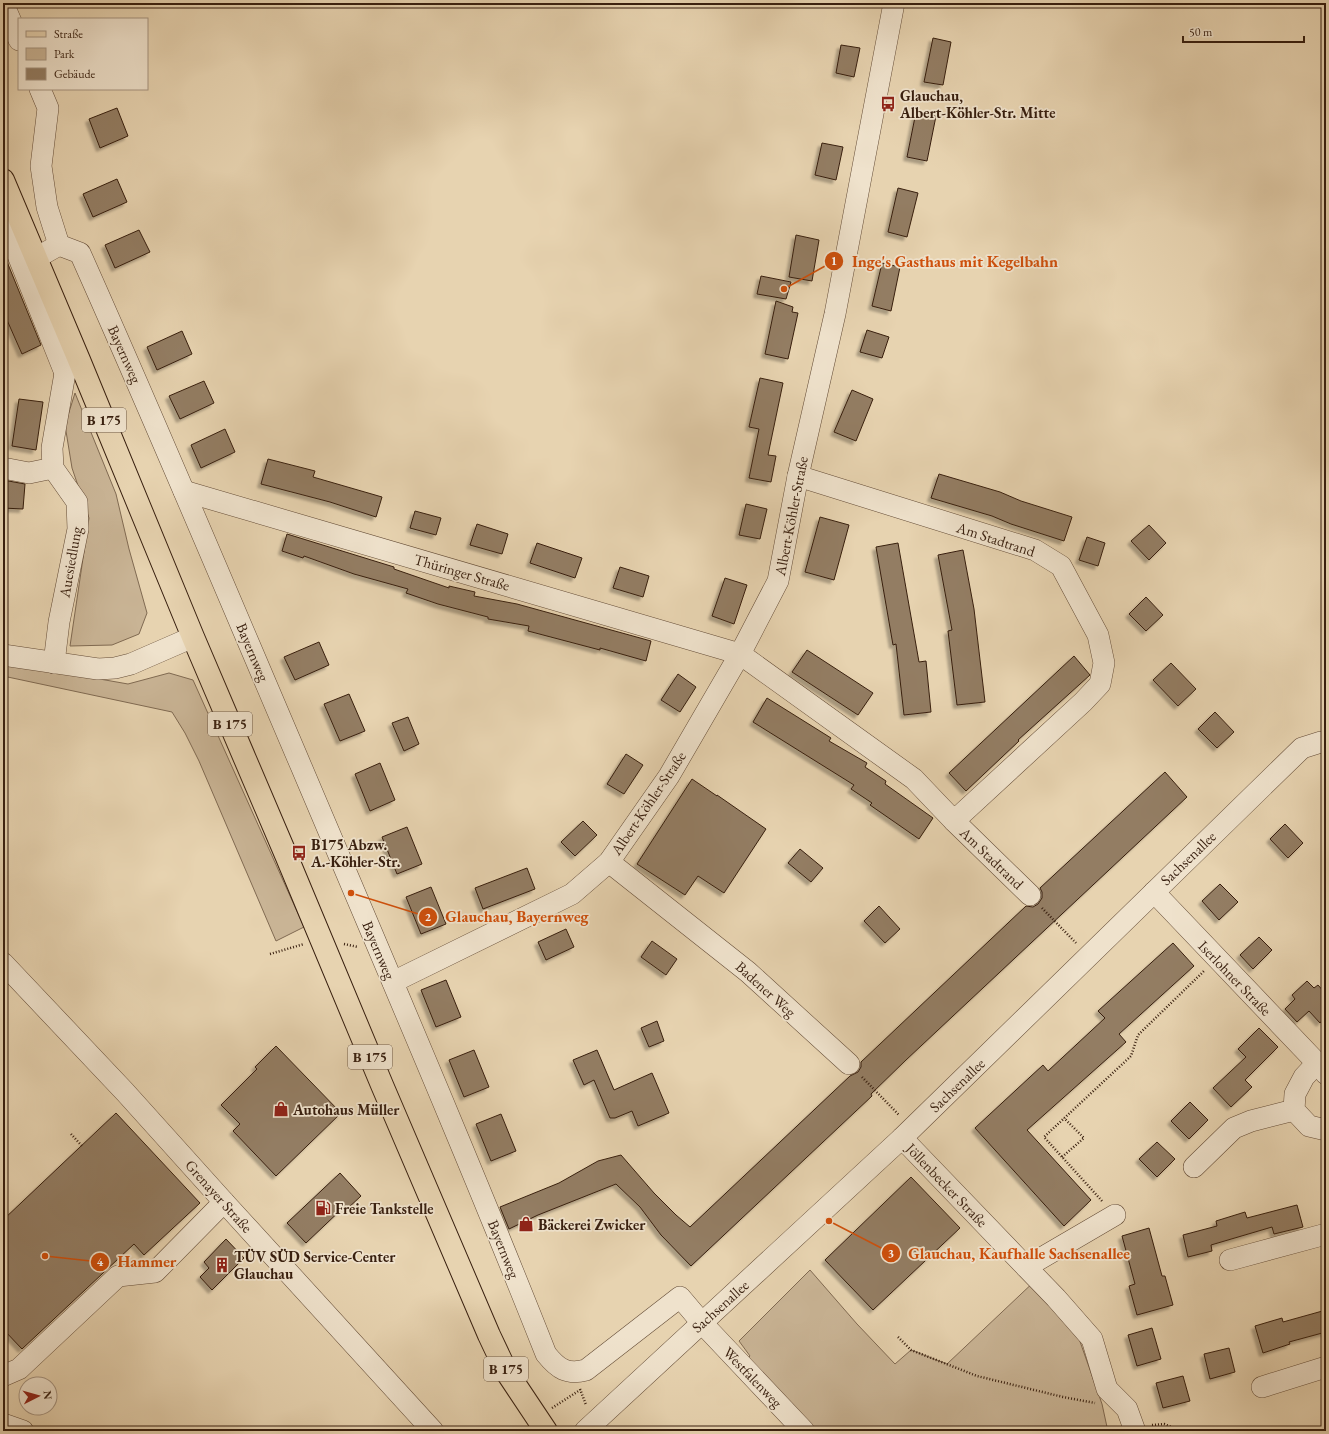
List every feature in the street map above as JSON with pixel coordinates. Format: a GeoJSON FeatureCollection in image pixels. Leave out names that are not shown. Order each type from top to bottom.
{"type":"FeatureCollection","features":[{"type":"Feature","properties":{"kind":"main road","name":"B 175"},"geometry":{"type":"LineString","coordinates":[[3,180],[14,240],[36,258],[72,366],[193,637],[489,1335],[506,1371],[541,1425]]}},
{"type":"Feature","properties":{"kind":"street"},"geometry":{"type":"LineString","coordinates":[[3,3],[18,38]]}},
{"type":"Feature","properties":{"kind":"street","name":"Albert-Köhler-Straße"},"geometry":{"type":"LineString","coordinates":[[393,982],[572,894],[609,862],[669,776],[740,654],[778,582],[798,476],[835,314],[894,3]]}},
{"type":"Feature","properties":{"kind":"street"},"geometry":{"type":"LineString","coordinates":[[36,258],[59,245],[47,207],[41,166],[48,108],[40,90]]}},
{"type":"Feature","properties":{"kind":"street"},"geometry":{"type":"LineString","coordinates":[[3,218],[72,366],[52,448],[53,468],[29,473],[3,468]]}},
{"type":"Feature","properties":{"kind":"street","name":"Bayernweg"},"geometry":{"type":"LineString","coordinates":[[59,245],[80,253],[184,491],[393,982],[504,1248],[546,1354],[553,1363],[564,1370],[574,1373],[586,1370],[680,1297],[702,1323]]}},
{"type":"Feature","properties":{"kind":"street","name":"Auesiedlung"},"geometry":{"type":"LineString","coordinates":[[53,468],[77,502],[78,530],[59,622],[54,662]]}},
{"type":"Feature","properties":{"kind":"street","name":"Am Stadtrand"},"geometry":{"type":"LineString","coordinates":[[798,476],[1035,550],[1061,566],[1098,635],[1104,663],[1100,684],[1083,702],[954,821]]}},
{"type":"Feature","properties":{"kind":"street","name":"Thüringer Straße"},"geometry":{"type":"LineString","coordinates":[[184,491],[740,654]]}},
{"type":"Feature","properties":{"kind":"street"},"geometry":{"type":"LineString","coordinates":[[3,656],[98,669],[115,668],[131,664],[193,637]]}},
{"type":"Feature","properties":{"kind":"street","name":"Am Stadtrand"},"geometry":{"type":"LineString","coordinates":[[740,654],[914,779],[954,821],[1030,895]]}},
{"type":"Feature","properties":{"kind":"street","name":"Sachsenallee"},"geometry":{"type":"LineString","coordinates":[[585,1431],[908,1134],[1302,748],[1321,742],[1326,743]]}},
{"type":"Feature","properties":{"kind":"street","name":"Badener Weg"},"geometry":{"type":"LineString","coordinates":[[609,862],[748,972],[849,1064]]}},
{"type":"Feature","properties":{"kind":"street","name":"Iserlohner Straße"},"geometry":{"type":"LineString","coordinates":[[1154,892],[1322,1069],[1304,1076],[1295,1094],[1294,1110]]}},
{"type":"Feature","properties":{"kind":"street","name":"Grenayer Straße"},"geometry":{"type":"LineString","coordinates":[[3,963],[125,1092],[433,1431]]}},
{"type":"Feature","properties":{"kind":"street"},"geometry":{"type":"LineString","coordinates":[[1194,1168],[1234,1128],[1251,1121],[1294,1110],[1309,1126],[1326,1130]]}},
{"type":"Feature","properties":{"kind":"street","name":"Jöllenbecker Straße"},"geometry":{"type":"LineString","coordinates":[[908,1134],[1092,1339],[1102,1396]]}},
{"type":"Feature","properties":{"kind":"street"},"geometry":{"type":"LineString","coordinates":[[3,1376],[19,1369],[118,1276],[155,1272],[224,1202]]}},
{"type":"Feature","properties":{"kind":"street"},"geometry":{"type":"LineString","coordinates":[[1026,1267],[1115,1215]]}},
{"type":"Feature","properties":{"kind":"street"},"geometry":{"type":"LineString","coordinates":[[1230,1260],[1326,1234]]}},
{"type":"Feature","properties":{"kind":"street","name":"Westfalenweg"},"geometry":{"type":"LineString","coordinates":[[702,1323],[804,1431]]}},
{"type":"Feature","properties":{"kind":"street"},"geometry":{"type":"LineString","coordinates":[[1262,1387],[1326,1367]]}},
{"type":"Feature","properties":{"kind":"street"},"geometry":{"type":"LineString","coordinates":[[1102,1396],[1127,1409],[1135,1431]]}},
{"type":"Feature","properties":{"kind":"street"},"geometry":{"type":"LineString","coordinates":[[3,1424],[23,1431]]}},
{"type":"Feature","properties":{"kind":"path"},"geometry":{"type":"LineString","coordinates":[[1030,895],[1089,956]]}},
{"type":"Feature","properties":{"kind":"path"},"geometry":{"type":"LineString","coordinates":[[1115,1215],[1044,1137],[1131,1056],[1138,1035],[1217,958]]}},
{"type":"Feature","properties":{"kind":"path"},"geometry":{"type":"LineString","coordinates":[[849,1064],[908,1134]]}},
{"type":"Feature","properties":{"kind":"path"},"geometry":{"type":"LineString","coordinates":[[1062,1157],[1084,1138],[1064,1118]]}},
{"type":"Feature","properties":{"kind":"path"},"geometry":{"type":"LineString","coordinates":[[71,1134],[82,1146]]}},
{"type":"Feature","properties":{"kind":"path"},"geometry":{"type":"LineString","coordinates":[[898,1337],[911,1350],[977,1376],[1063,1397],[1102,1396]]}},
{"type":"Feature","properties":{"kind":"path"},"geometry":{"type":"LineString","coordinates":[[541,1425],[580,1390]]}},
{"type":"Feature","properties":{"kind":"green space"},"geometry":{"type":"Polygon","coordinates":[[[75,393],[116,494],[129,549],[147,613],[139,634],[112,645],[70,646],[89,518],[72,468],[65,425],[75,393]]]}},
{"type":"Feature","properties":{"kind":"green space"},"geometry":{"type":"Polygon","coordinates":[[[3,662],[128,684],[169,673],[193,680],[304,927],[276,941],[199,761],[185,733],[172,712],[3,676],[3,662]]]}},
{"type":"Feature","properties":{"kind":"green space"},"geometry":{"type":"Polygon","coordinates":[[[810,1270],[857,1324],[895,1364],[911,1350],[947,1364],[1038,1278],[1077,1333],[1102,1404],[1107,1427],[1114,1431],[810,1431],[744,1362],[750,1356],[739,1341],[810,1270]]]}},
{"type":"Feature","properties":{"kind":"building"},"geometry":{"type":"Polygon","coordinates":[[[933,38],[951,42],[943,85],[924,82],[933,38]]]}},
{"type":"Feature","properties":{"kind":"building"},"geometry":{"type":"Polygon","coordinates":[[[841,45],[860,48],[854,77],[836,73],[841,45]]]}},
{"type":"Feature","properties":{"kind":"building"},"geometry":{"type":"Polygon","coordinates":[[[117,108],[128,136],[100,148],[89,119],[117,108]]]}},
{"type":"Feature","properties":{"kind":"building"},"geometry":{"type":"Polygon","coordinates":[[[916,112],[936,116],[927,161],[907,157],[916,112]]]}},
{"type":"Feature","properties":{"kind":"building"},"geometry":{"type":"Polygon","coordinates":[[[822,143],[843,147],[836,180],[815,175],[822,143]]]}},
{"type":"Feature","properties":{"kind":"building"},"geometry":{"type":"Polygon","coordinates":[[[117,179],[127,202],[93,217],[83,194],[117,179]]]}},
{"type":"Feature","properties":{"kind":"building"},"geometry":{"type":"Polygon","coordinates":[[[898,188],[918,193],[907,237],[888,232],[898,188]]]}},
{"type":"Feature","properties":{"kind":"building"},"geometry":{"type":"Polygon","coordinates":[[[139,230],[150,252],[115,268],[105,245],[139,230]]]}},
{"type":"Feature","properties":{"kind":"building"},"geometry":{"type":"Polygon","coordinates":[[[796,235],[819,240],[812,281],[789,277],[796,235]]]}},
{"type":"Feature","properties":{"kind":"building"},"geometry":{"type":"Polygon","coordinates":[[[3,252],[41,345],[22,354],[3,311],[3,252]]]}},
{"type":"Feature","properties":{"kind":"building"},"geometry":{"type":"Polygon","coordinates":[[[882,263],[900,267],[891,311],[872,306],[882,263]]]}},
{"type":"Feature","properties":{"kind":"building"},"geometry":{"type":"Polygon","coordinates":[[[761,276],[791,282],[786,299],[757,294],[761,276]]]}},
{"type":"Feature","properties":{"kind":"building"},"geometry":{"type":"Polygon","coordinates":[[[776,301],[793,307],[792,312],[798,313],[788,359],[765,354],[776,301]]]}},
{"type":"Feature","properties":{"kind":"building"},"geometry":{"type":"Polygon","coordinates":[[[867,330],[889,337],[882,358],[860,352],[867,330]]]}},
{"type":"Feature","properties":{"kind":"building"},"geometry":{"type":"Polygon","coordinates":[[[182,331],[192,354],[157,370],[147,347],[182,331]]]}},
{"type":"Feature","properties":{"kind":"building"},"geometry":{"type":"Polygon","coordinates":[[[760,378],[783,383],[768,455],[776,456],[771,482],[749,478],[759,429],[749,427],[760,378]]]}},
{"type":"Feature","properties":{"kind":"building"},"geometry":{"type":"Polygon","coordinates":[[[204,381],[214,403],[180,419],[169,396],[204,381]]]}},
{"type":"Feature","properties":{"kind":"building"},"geometry":{"type":"Polygon","coordinates":[[[852,390],[873,399],[856,441],[834,432],[852,390]]]}},
{"type":"Feature","properties":{"kind":"building"},"geometry":{"type":"Polygon","coordinates":[[[19,399],[43,402],[36,450],[12,446],[19,399]]]}},
{"type":"Feature","properties":{"kind":"building"},"geometry":{"type":"Polygon","coordinates":[[[225,429],[235,452],[201,468],[191,445],[225,429]]]}},
{"type":"Feature","properties":{"kind":"building"},"geometry":{"type":"Polygon","coordinates":[[[268,459],[315,471],[313,477],[382,497],[376,517],[330,502],[261,484],[268,459]]]}},
{"type":"Feature","properties":{"kind":"building"},"geometry":{"type":"Polygon","coordinates":[[[939,474],[1000,492],[1021,501],[1072,517],[1064,541],[1011,524],[992,516],[931,498],[939,474]]]}},
{"type":"Feature","properties":{"kind":"building"},"geometry":{"type":"Polygon","coordinates":[[[3,480],[25,484],[23,509],[3,508],[3,480]]]}},
{"type":"Feature","properties":{"kind":"building"},"geometry":{"type":"Polygon","coordinates":[[[746,504],[767,509],[760,539],[739,535],[746,504]]]}},
{"type":"Feature","properties":{"kind":"building"},"geometry":{"type":"Polygon","coordinates":[[[415,511],[441,518],[436,535],[410,528],[415,511]]]}},
{"type":"Feature","properties":{"kind":"building"},"geometry":{"type":"Polygon","coordinates":[[[820,517],[849,525],[834,580],[805,572],[820,517]]]}},
{"type":"Feature","properties":{"kind":"building"},"geometry":{"type":"Polygon","coordinates":[[[477,524],[508,534],[502,554],[470,545],[477,524]]]}},
{"type":"Feature","properties":{"kind":"building"},"geometry":{"type":"Polygon","coordinates":[[[1149,525],[1166,543],[1149,560],[1131,541],[1149,525]]]}},
{"type":"Feature","properties":{"kind":"building"},"geometry":{"type":"Polygon","coordinates":[[[287,534],[394,567],[394,569],[449,588],[449,586],[475,592],[474,596],[517,604],[651,641],[646,661],[600,648],[600,650],[528,631],[529,626],[488,619],[488,617],[438,604],[406,593],[408,589],[354,574],[304,556],[303,558],[282,551],[287,534]]]}},
{"type":"Feature","properties":{"kind":"building"},"geometry":{"type":"Polygon","coordinates":[[[1087,537],[1105,543],[1098,566],[1079,560],[1087,537]]]}},
{"type":"Feature","properties":{"kind":"building"},"geometry":{"type":"Polygon","coordinates":[[[537,543],[582,558],[575,578],[530,563],[537,543]]]}},
{"type":"Feature","properties":{"kind":"building"},"geometry":{"type":"Polygon","coordinates":[[[898,543],[919,662],[926,661],[931,712],[904,715],[896,644],[893,645],[876,547],[898,543]]]}},
{"type":"Feature","properties":{"kind":"building"},"geometry":{"type":"Polygon","coordinates":[[[963,550],[974,609],[985,702],[957,705],[948,631],[952,630],[938,555],[963,550]]]}},
{"type":"Feature","properties":{"kind":"building"},"geometry":{"type":"Polygon","coordinates":[[[620,567],[649,576],[643,597],[613,588],[620,567]]]}},
{"type":"Feature","properties":{"kind":"building"},"geometry":{"type":"Polygon","coordinates":[[[725,578],[747,585],[734,624],[712,616],[725,578]]]}},
{"type":"Feature","properties":{"kind":"building"},"geometry":{"type":"Polygon","coordinates":[[[1146,597],[1163,615],[1146,631],[1129,614],[1146,597]]]}},
{"type":"Feature","properties":{"kind":"building"},"geometry":{"type":"Polygon","coordinates":[[[319,642],[329,665],[295,680],[284,657],[319,642]]]}},
{"type":"Feature","properties":{"kind":"building"},"geometry":{"type":"Polygon","coordinates":[[[807,650],[873,693],[858,715],[792,672],[807,650]]]}},
{"type":"Feature","properties":{"kind":"building"},"geometry":{"type":"Polygon","coordinates":[[[1074,656],[1090,675],[1018,740],[1019,741],[966,791],[949,773],[1074,656]]]}},
{"type":"Feature","properties":{"kind":"building"},"geometry":{"type":"Polygon","coordinates":[[[1171,663],[1196,689],[1178,706],[1153,680],[1171,663]]]}},
{"type":"Feature","properties":{"kind":"building"},"geometry":{"type":"Polygon","coordinates":[[[678,674],[696,687],[680,712],[661,700],[678,674]]]}},
{"type":"Feature","properties":{"kind":"building"},"geometry":{"type":"Polygon","coordinates":[[[349,694],[365,731],[340,741],[324,704],[349,694]]]}},
{"type":"Feature","properties":{"kind":"building"},"geometry":{"type":"Polygon","coordinates":[[[767,698],[831,738],[829,741],[867,763],[865,767],[886,781],[885,784],[933,818],[919,839],[870,805],[872,803],[851,789],[854,785],[753,722],[767,698]]]}},
{"type":"Feature","properties":{"kind":"building"},"geometry":{"type":"Polygon","coordinates":[[[1215,712],[1234,732],[1217,748],[1198,729],[1215,712]]]}},
{"type":"Feature","properties":{"kind":"building"},"geometry":{"type":"Polygon","coordinates":[[[408,717],[419,744],[404,751],[392,723],[408,717]]]}},
{"type":"Feature","properties":{"kind":"building"},"geometry":{"type":"Polygon","coordinates":[[[626,754],[643,765],[624,794],[607,784],[626,754]]]}},
{"type":"Feature","properties":{"kind":"building"},"geometry":{"type":"Polygon","coordinates":[[[380,763],[395,800],[370,811],[355,774],[380,763]]]}},
{"type":"Feature","properties":{"kind":"building"},"geometry":{"type":"Polygon","coordinates":[[[1165,772],[1187,797],[906,1060],[871,1094],[872,1096],[691,1266],[661,1235],[640,1207],[616,1184],[538,1215],[509,1229],[500,1207],[559,1183],[598,1161],[621,1155],[654,1193],[690,1227],[850,1076],[858,1072],[861,1067],[861,1062],[1026,906],[1033,907],[1038,904],[1042,898],[1040,888],[1165,772]]]}},
{"type":"Feature","properties":{"kind":"building"},"geometry":{"type":"Polygon","coordinates":[[[692,779],[766,829],[724,893],[698,876],[685,895],[637,864],[692,779]]]}},
{"type":"Feature","properties":{"kind":"building"},"geometry":{"type":"Polygon","coordinates":[[[583,821],[597,835],[575,856],[561,842],[583,821]]]}},
{"type":"Feature","properties":{"kind":"building"},"geometry":{"type":"Polygon","coordinates":[[[1285,824],[1303,843],[1288,858],[1270,839],[1285,824]]]}},
{"type":"Feature","properties":{"kind":"building"},"geometry":{"type":"Polygon","coordinates":[[[407,827],[422,864],[397,874],[382,837],[407,827]]]}},
{"type":"Feature","properties":{"kind":"building"},"geometry":{"type":"Polygon","coordinates":[[[800,849],[823,868],[811,882],[788,863],[800,849]]]}},
{"type":"Feature","properties":{"kind":"building"},"geometry":{"type":"Polygon","coordinates":[[[527,868],[535,889],[483,909],[475,888],[527,868]]]}},
{"type":"Feature","properties":{"kind":"building"},"geometry":{"type":"Polygon","coordinates":[[[1220,884],[1238,902],[1219,920],[1202,901],[1220,884]]]}},
{"type":"Feature","properties":{"kind":"building"},"geometry":{"type":"Polygon","coordinates":[[[431,887],[446,924],[421,934],[406,897],[431,887]]]}},
{"type":"Feature","properties":{"kind":"building"},"geometry":{"type":"Polygon","coordinates":[[[879,906],[900,929],[885,943],[864,921],[879,906]]]}},
{"type":"Feature","properties":{"kind":"building"},"geometry":{"type":"Polygon","coordinates":[[[566,929],[574,947],[546,960],[538,942],[566,929]]]}},
{"type":"Feature","properties":{"kind":"building"},"geometry":{"type":"Polygon","coordinates":[[[1259,937],[1272,950],[1253,969],[1240,955],[1259,937]]]}},
{"type":"Feature","properties":{"kind":"building"},"geometry":{"type":"Polygon","coordinates":[[[652,941],[677,959],[666,975],[641,957],[652,941]]]}},
{"type":"Feature","properties":{"kind":"building"},"geometry":{"type":"Polygon","coordinates":[[[1173,943],[1194,966],[1119,1034],[1126,1042],[1027,1130],[1091,1200],[1064,1226],[975,1128],[1043,1065],[1048,1071],[1105,1018],[1098,1011],[1173,943]]]}},
{"type":"Feature","properties":{"kind":"building"},"geometry":{"type":"Polygon","coordinates":[[[446,980],[461,1017],[436,1027],[421,990],[446,980]]]}},
{"type":"Feature","properties":{"kind":"building"},"geometry":{"type":"Polygon","coordinates":[[[1307,981],[1314,988],[1318,985],[1326,994],[1326,1016],[1320,1023],[1309,1011],[1297,1022],[1285,1009],[1295,999],[1292,995],[1307,981]]]}},
{"type":"Feature","properties":{"kind":"building"},"geometry":{"type":"Polygon","coordinates":[[[657,1021],[664,1041],[649,1047],[641,1028],[657,1021]]]}},
{"type":"Feature","properties":{"kind":"building"},"geometry":{"type":"Polygon","coordinates":[[[1259,1028],[1278,1047],[1245,1080],[1252,1087],[1231,1107],[1213,1088],[1246,1057],[1238,1049],[1259,1028]]]}},
{"type":"Feature","properties":{"kind":"building","name":"Autohaus Müller"},"geometry":{"type":"Polygon","coordinates":[[[276,1046],[341,1113],[276,1176],[233,1131],[240,1124],[221,1105],[257,1069],[255,1067],[276,1046]]]}},
{"type":"Feature","properties":{"kind":"building"},"geometry":{"type":"Polygon","coordinates":[[[474,1050],[489,1087],[464,1097],[449,1060],[474,1050]]]}},
{"type":"Feature","properties":{"kind":"building"},"geometry":{"type":"Polygon","coordinates":[[[597,1050],[614,1090],[652,1073],[669,1113],[638,1126],[632,1111],[615,1118],[610,1118],[594,1080],[584,1085],[573,1060],[597,1050]]]}},
{"type":"Feature","properties":{"kind":"building"},"geometry":{"type":"Polygon","coordinates":[[[1190,1102],[1208,1120],[1189,1139],[1171,1121],[1190,1102]]]}},
{"type":"Feature","properties":{"kind":"building"},"geometry":{"type":"Polygon","coordinates":[[[116,1113],[200,1203],[144,1255],[134,1244],[22,1349],[3,1329],[3,1220],[116,1113]]]}},
{"type":"Feature","properties":{"kind":"building"},"geometry":{"type":"Polygon","coordinates":[[[501,1114],[516,1151],[491,1161],[476,1124],[501,1114]]]}},
{"type":"Feature","properties":{"kind":"building"},"geometry":{"type":"Polygon","coordinates":[[[1157,1142],[1175,1159],[1157,1177],[1139,1159],[1157,1142]]]}},
{"type":"Feature","properties":{"kind":"building","name":"Freie Tankstelle"},"geometry":{"type":"Polygon","coordinates":[[[340,1173],[361,1196],[347,1209],[345,1206],[306,1243],[287,1223],[340,1173]]]}},
{"type":"Feature","properties":{"kind":"building"},"geometry":{"type":"Polygon","coordinates":[[[911,1177],[960,1228],[873,1310],[825,1260],[911,1177]]]}},
{"type":"Feature","properties":{"kind":"building"},"geometry":{"type":"Polygon","coordinates":[[[1297,1205],[1303,1227],[1274,1234],[1272,1227],[1211,1245],[1212,1251],[1188,1257],[1183,1235],[1217,1226],[1216,1221],[1245,1212],[1247,1218],[1297,1205]]]}},
{"type":"Feature","properties":{"kind":"building"},"geometry":{"type":"Polygon","coordinates":[[[1149,1228],[1162,1276],[1165,1276],[1173,1305],[1137,1315],[1129,1286],[1135,1284],[1122,1236],[1149,1228]]]}},
{"type":"Feature","properties":{"kind":"building","name":"TÜV SÜD Service-Center Glauchau"},"geometry":{"type":"Polygon","coordinates":[[[226,1239],[244,1258],[212,1290],[200,1277],[209,1268],[204,1262],[226,1239]]]}},
{"type":"Feature","properties":{"kind":"building"},"geometry":{"type":"Polygon","coordinates":[[[1326,1310],[1326,1332],[1289,1342],[1290,1344],[1263,1353],[1255,1326],[1282,1318],[1283,1322],[1326,1310]]]}},
{"type":"Feature","properties":{"kind":"building"},"geometry":{"type":"Polygon","coordinates":[[[1152,1328],[1161,1359],[1137,1366],[1128,1335],[1152,1328]]]}},
{"type":"Feature","properties":{"kind":"building"},"geometry":{"type":"Polygon","coordinates":[[[1229,1348],[1235,1372],[1210,1379],[1204,1354],[1229,1348]]]}},
{"type":"Feature","properties":{"kind":"building"},"geometry":{"type":"Polygon","coordinates":[[[1183,1376],[1190,1401],[1163,1408],[1156,1383],[1183,1376]]]}},
{"type":"Feature","properties":{"kind":"place","name":"Glauchau, Albert-Köhler-Str. Mitte"},"geometry":{"type":"Point","coordinates":[888,104]}},
{"type":"Feature","properties":{"kind":"place","name":"Inge's Gasthaus mit Kegelbahn"},"geometry":{"type":"Point","coordinates":[784,289]}},
{"type":"Feature","properties":{"kind":"place","name":"B175 Abzw. A.-Köhler-Str."},"geometry":{"type":"Point","coordinates":[299,853]}},
{"type":"Feature","properties":{"kind":"place","name":"Glauchau, Bayernweg"},"geometry":{"type":"Point","coordinates":[351,893]}},
{"type":"Feature","properties":{"kind":"place","name":"Autohaus Müller"},"geometry":{"type":"Point","coordinates":[281,1109]}},
{"type":"Feature","properties":{"kind":"place","name":"Freie Tankstelle"},"geometry":{"type":"Point","coordinates":[323,1208]}},
{"type":"Feature","properties":{"kind":"place","name":"Glauchau, Kaufhalle Sachsenallee"},"geometry":{"type":"Point","coordinates":[829,1221]}},
{"type":"Feature","properties":{"kind":"place","name":"Bäckerei Zwicker"},"geometry":{"type":"Point","coordinates":[526,1224]}},
{"type":"Feature","properties":{"kind":"place","name":"Hammer"},"geometry":{"type":"Point","coordinates":[45,1256]}},
{"type":"Feature","properties":{"kind":"place","name":"TÜV SÜD Service-Center Glauchau"},"geometry":{"type":"Point","coordinates":[222,1265]}}]}
